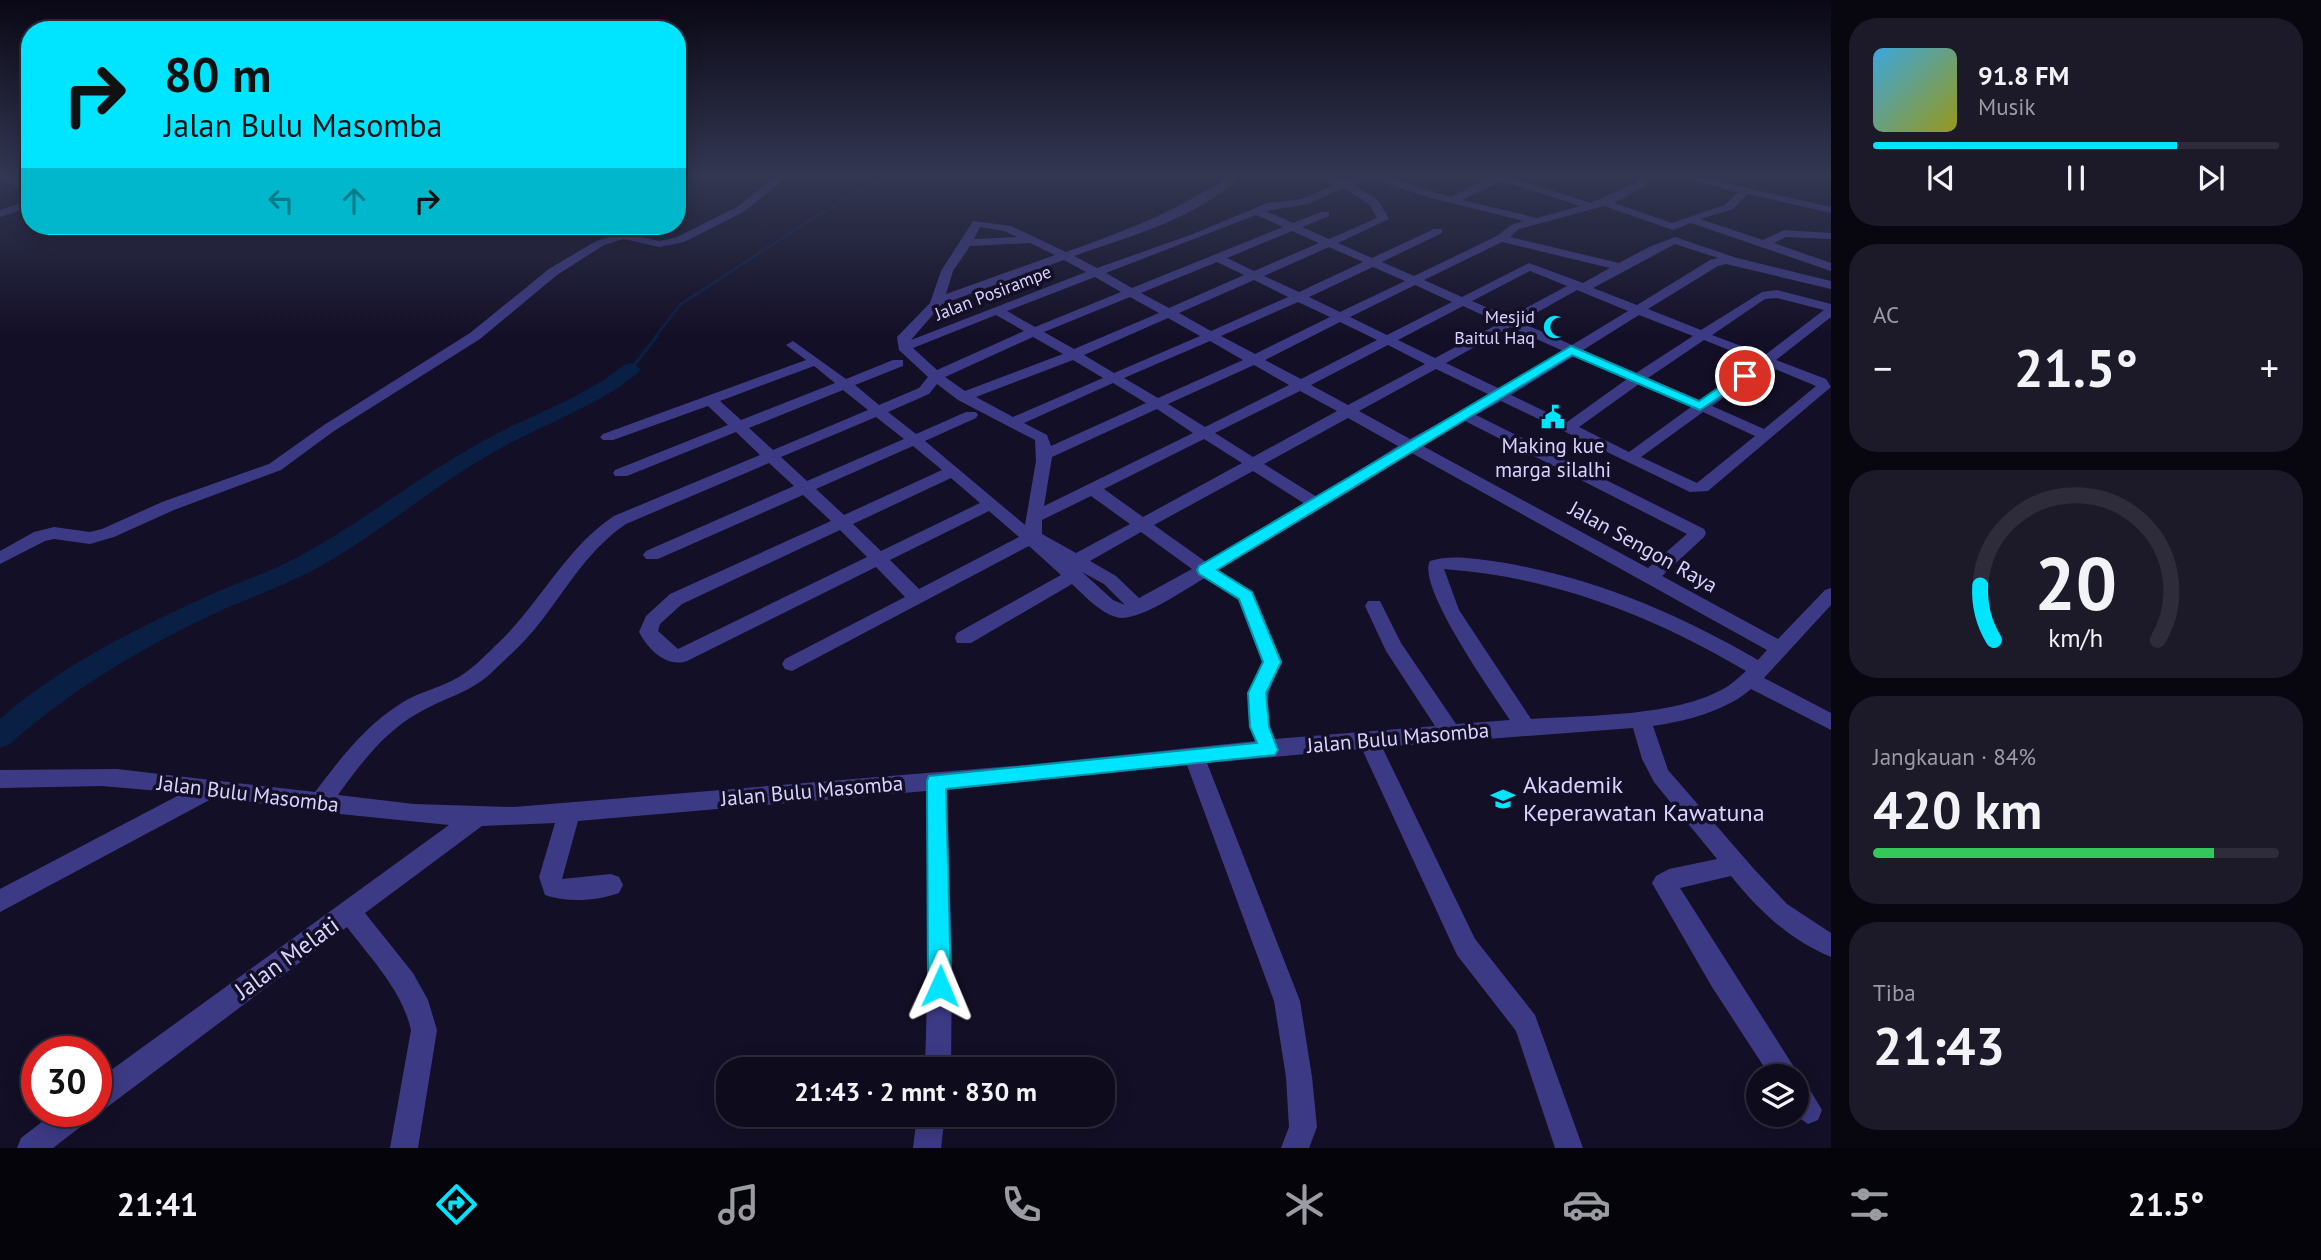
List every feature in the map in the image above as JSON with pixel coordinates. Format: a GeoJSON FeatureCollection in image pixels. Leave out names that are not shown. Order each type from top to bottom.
{"type":"FeatureCollection","features":[{"type":"Feature","properties":{"kind":"street"},"geometry":{"type":"LineString","coordinates":[[0,558],[40,536],[54,533],[90,538],[108,533],[168,506],[275,467],[329,428],[475,336],[553,272],[600,243],[625,236],[659,244],[680,240],[701,230]]}},
{"type":"Feature","properties":{"kind":"street","name":"Jalan Sengon Raya"},"geometry":{"type":"LineString","coordinates":[[967,243],[974,230]]}},
{"type":"Feature","properties":{"kind":"street","name":"Jalan Sengon Raya"},"geometry":{"type":"LineString","coordinates":[[1011,230],[1063,255],[1411,444],[1779,648]]}},
{"type":"Feature","properties":{"kind":"street"},"geometry":{"type":"LineString","coordinates":[[938,301],[1138,230]]}},
{"type":"Feature","properties":{"kind":"street"},"geometry":{"type":"LineString","coordinates":[[1033,518],[1301,386],[1387,341],[1465,302],[1529,267],[1821,382],[1824,387],[1698,488],[1630,458],[1387,341],[1256,276],[1147,230]]}},
{"type":"Feature","properties":{"kind":"street","name":"Jalan Posirampe"},"geometry":{"type":"LineString","coordinates":[[904,347],[1211,230]]}},
{"type":"Feature","properties":{"kind":"street"},"geometry":{"type":"LineString","coordinates":[[320,803],[351,760],[397,715],[460,687],[478,674],[536,615],[599,532],[620,520],[924,391],[937,375],[1033,331],[1131,292],[1206,255],[1285,230]]}},
{"type":"Feature","properties":{"kind":"street"},"geometry":{"type":"LineString","coordinates":[[1299,230],[1764,434]]}},
{"type":"Feature","properties":{"kind":"street"},"geometry":{"type":"LineString","coordinates":[[963,397],[1073,355],[1360,230]]}},
{"type":"Feature","properties":{"kind":"street"},"geometry":{"type":"LineString","coordinates":[[1044,455],[1254,360],[1502,238],[1512,230]]}},
{"type":"Feature","properties":{"kind":"street"},"geometry":{"type":"LineString","coordinates":[[964,638],[1077,568],[1140,525],[1513,323],[1675,240],[1738,261],[1827,284],[1829,266],[1724,230]]}},
{"type":"Feature","properties":{"kind":"street"},"geometry":{"type":"LineString","coordinates":[[1013,422],[1299,297],[1438,231]]}},
{"type":"Feature","properties":{"kind":"street"},"geometry":{"type":"LineString","coordinates":[[1766,243],[1784,233],[1831,236]]}},
{"type":"Feature","properties":{"kind":"street"},"geometry":{"type":"LineString","coordinates":[[1502,238],[1620,267]]}},
{"type":"Feature","properties":{"kind":"street"},"geometry":{"type":"LineString","coordinates":[[1033,239],[967,243],[947,271],[938,301],[904,337],[904,347],[919,364],[937,375],[950,389],[1042,438],[1044,455],[1033,518],[1034,537],[1077,568],[1113,609],[1120,612],[1139,608],[1205,570],[1317,504],[1411,444],[1501,394],[1714,263],[1738,261]]}},
{"type":"Feature","properties":{"kind":"street"},"geometry":{"type":"LineString","coordinates":[[1568,428],[1638,378],[1770,293],[1831,309]]}},
{"type":"Feature","properties":{"kind":"street"},"geometry":{"type":"LineString","coordinates":[[1630,458],[1767,361],[1831,309]]}},
{"type":"Feature","properties":{"kind":"street"},"geometry":{"type":"LineString","coordinates":[[997,310],[1158,404],[1317,504]]}},
{"type":"Feature","properties":{"kind":"street"},"geometry":{"type":"LineString","coordinates":[[793,345],[816,360],[953,471],[1029,539],[1077,568]]}},
{"type":"Feature","properties":{"kind":"street"},"geometry":{"type":"LineString","coordinates":[[608,437],[816,360]]}},
{"type":"Feature","properties":{"kind":"street"},"geometry":{"type":"LineString","coordinates":[[621,473],[846,386],[898,363]]}},
{"type":"Feature","properties":{"kind":"street"},"geometry":{"type":"LineString","coordinates":[[710,400],[841,521],[916,598]]}},
{"type":"Feature","properties":{"kind":"street"},"geometry":{"type":"LineString","coordinates":[[652,555],[971,415]]}},
{"type":"Feature","properties":{"kind":"street"},"geometry":{"type":"LineString","coordinates":[[1465,415],[1698,534],[1650,577]]}},
{"type":"Feature","properties":{"kind":"street"},"geometry":{"type":"LineString","coordinates":[[953,471],[676,599],[652,621],[648,632],[664,650],[671,655],[680,656],[991,504]]}},
{"type":"Feature","properties":{"kind":"street"},"geometry":{"type":"LineString","coordinates":[[1094,489],[1140,525],[1246,596],[1272,662],[1257,693],[1260,727],[1269,750]]}},
{"type":"Feature","properties":{"kind":"street"},"geometry":{"type":"LineString","coordinates":[[792,664],[1029,539]]}},
{"type":"Feature","properties":{"kind":"street"},"geometry":{"type":"LineString","coordinates":[[1525,727],[1451,612],[1436,572],[1436,565],[1442,562],[1490,566],[1602,595],[1666,618],[1831,722]]}},
{"type":"Feature","properties":{"kind":"street","name":"Jalan Bulu Masomba"},"geometry":{"type":"LineString","coordinates":[[0,779],[118,778],[320,803],[477,817],[569,813],[1451,733],[1642,719],[1677,714],[1733,693],[1755,675],[1831,594]]}},
{"type":"Feature","properties":{"kind":"street"},"geometry":{"type":"LineString","coordinates":[[1374,606],[1401,659],[1451,733]]}},
{"type":"Feature","properties":{"kind":"street"},"geometry":{"type":"LineString","coordinates":[[1642,719],[1652,759],[1661,776],[1755,888],[1799,927],[1831,945]]}},
{"type":"Feature","properties":{"kind":"street"},"geometry":{"type":"LineString","coordinates":[[1369,741],[1466,947],[1526,1024],[1569,1148]]}},
{"type":"Feature","properties":{"kind":"street"},"geometry":{"type":"LineString","coordinates":[[1194,757],[1287,1001],[1299,1077],[1303,1127],[1295,1148]]}},
{"type":"Feature","properties":{"kind":"street"},"geometry":{"type":"LineString","coordinates":[[936,781],[940,959],[937,1057]]}},
{"type":"Feature","properties":{"kind":"street"},"geometry":{"type":"LineString","coordinates":[[0,901],[213,789]]}},
{"type":"Feature","properties":{"kind":"street"},"geometry":{"type":"LineString","coordinates":[[569,813],[550,877],[553,887],[562,890],[611,885]]}},
{"type":"Feature","properties":{"kind":"street","name":"Jalan Melati"},"geometry":{"type":"LineString","coordinates":[[112,1086],[477,817]]}},
{"type":"Feature","properties":{"kind":"street"},"geometry":{"type":"LineString","coordinates":[[1736,865],[1664,883],[1777,1064]]}},
{"type":"Feature","properties":{"kind":"street"},"geometry":{"type":"LineString","coordinates":[[350,912],[404,982],[419,1009],[424,1030],[404,1148]]}},
{"type":"Feature","properties":{"kind":"street"},"geometry":{"type":"LineString","coordinates":[[31,1148],[58,1127]]}},
{"type":"Feature","properties":{"kind":"street"},"geometry":{"type":"LineString","coordinates":[[927,1148],[930,1127]]}},
{"type":"Feature","properties":{"kind":"waterway"},"geometry":{"type":"LineString","coordinates":[[655,337],[681,304],[795,230]]}},
{"type":"Feature","properties":{"kind":"waterway"},"geometry":{"type":"LineString","coordinates":[[631,369],[657,336]]}},
{"type":"Feature","properties":{"kind":"waterway"},"geometry":{"type":"LineString","coordinates":[[0,736],[46,698],[100,663],[184,618],[304,564],[353,536],[471,456],[600,392],[631,369]]}},
{"type":"Feature","properties":{"kind":"place","name":"Mesjid Baitul Haq"},"geometry":{"type":"Point","coordinates":[1555,327]}},
{"type":"Feature","properties":{"kind":"place","name":"Making kue marga silalhi"},"geometry":{"type":"Point","coordinates":[1553,417]}},
{"type":"Feature","properties":{"kind":"place","name":"Akademik Keperawatan Kawatuna"},"geometry":{"type":"Point","coordinates":[1503,799]}},
{"type":"Feature","properties":{"kind":"route"},"geometry":{"type":"LineString","coordinates":[[940,986],[936,781],[1269,750],[1260,727],[1257,693],[1272,667],[1272,662],[1246,596],[1205,570],[1571,350],[1700,406],[1745,376]]}}]}
